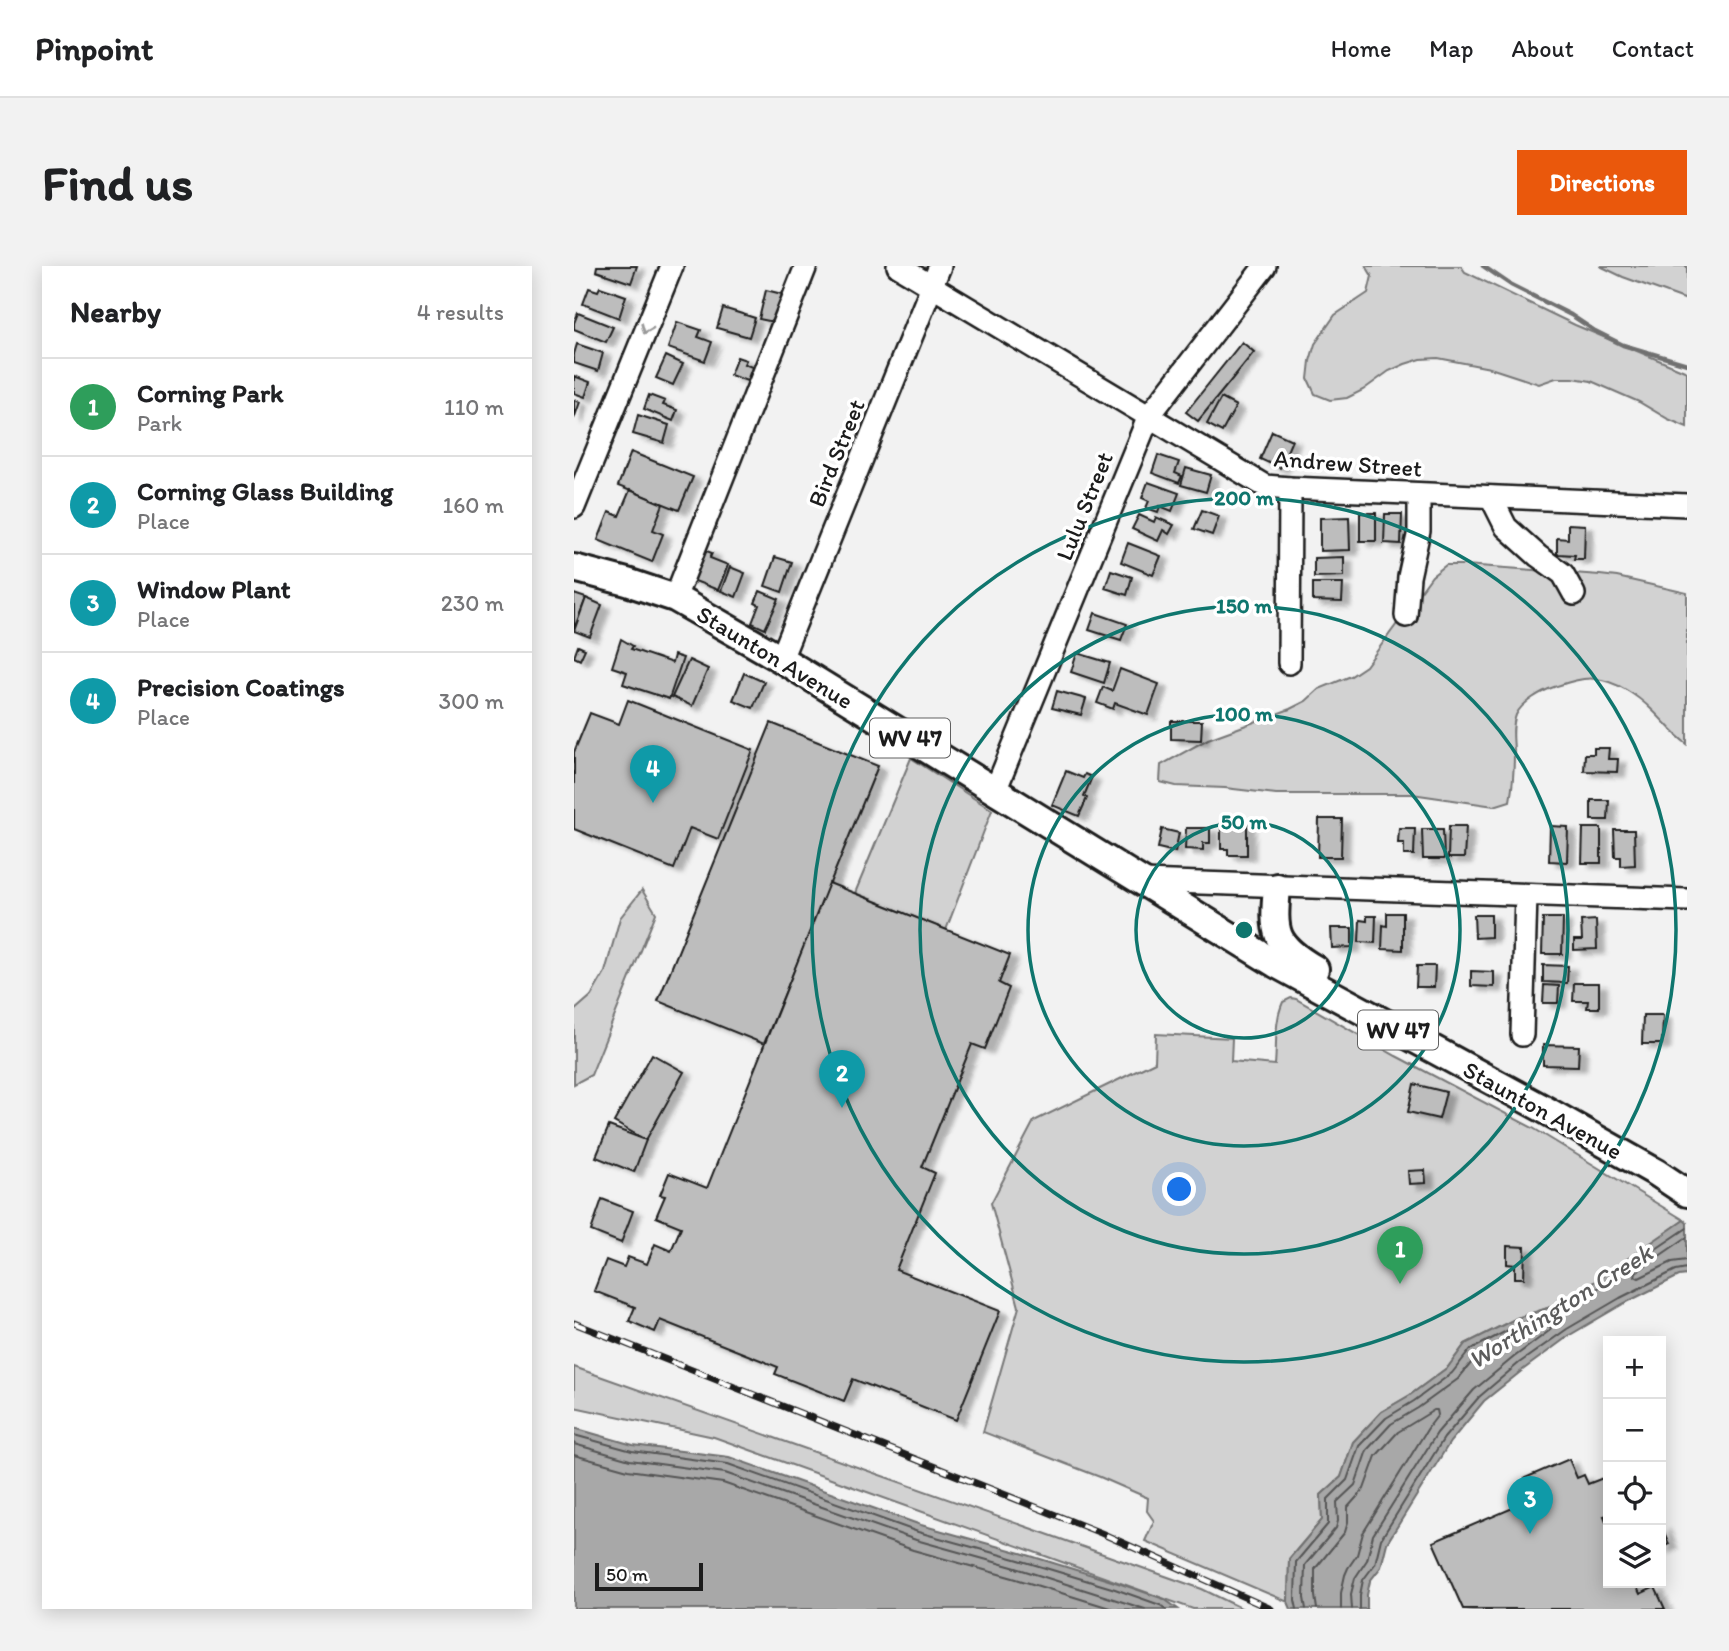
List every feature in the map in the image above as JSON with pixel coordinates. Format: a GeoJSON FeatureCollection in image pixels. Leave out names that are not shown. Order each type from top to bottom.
{"type":"FeatureCollection","features":[{"type":"Feature","properties":{"kind":"main road","name":"Staunton Avenue"},"geometry":{"type":"LineString","coordinates":[[574,569],[627,582],[675,598],[781,659],[1276,964],[1542,1108],[1687,1193]]}},
{"type":"Feature","properties":{"kind":"main road"},"geometry":{"type":"LineString","coordinates":[[1276,887],[1275,916],[1280,941],[1289,952],[1383,1009],[1413,1038]]}},
{"type":"Feature","properties":{"kind":"main road"},"geometry":{"type":"LineString","coordinates":[[1250,948],[1275,916]]}},
{"type":"Feature","properties":{"kind":"street"},"geometry":{"type":"LineString","coordinates":[[574,507],[672,266]]}},
{"type":"Feature","properties":{"kind":"street"},"geometry":{"type":"LineString","coordinates":[[675,598],[806,266]]}},
{"type":"Feature","properties":{"kind":"street","name":"Andrew Street"},"geometry":{"type":"LineString","coordinates":[[898,266],[936,275],[1149,416],[1265,486],[1687,505]]}},
{"type":"Feature","properties":{"kind":"street","name":"Lulu Street"},"geometry":{"type":"LineString","coordinates":[[995,791],[1149,416],[1265,266]]}},
{"type":"Feature","properties":{"kind":"street","name":"Bird Street"},"geometry":{"type":"LineString","coordinates":[[781,659],[936,275]]}},
{"type":"Feature","properties":{"kind":"street"},"geometry":{"type":"LineString","coordinates":[[1289,663],[1290,488]]}},
{"type":"Feature","properties":{"kind":"street"},"geometry":{"type":"LineString","coordinates":[[1406,616],[1409,576],[1419,531],[1419,494]]}},
{"type":"Feature","properties":{"kind":"street"},"geometry":{"type":"LineString","coordinates":[[1491,497],[1506,527],[1563,574],[1574,594]]}},
{"type":"Feature","properties":{"kind":"street","name":"Staunton Avenue"},"geometry":{"type":"LineString","coordinates":[[1143,881],[1687,900]]}},
{"type":"Feature","properties":{"kind":"street"},"geometry":{"type":"LineString","coordinates":[[1522,1035],[1526,895]]}},
{"type":"Feature","properties":{"kind":"shaded area"},"geometry":{"type":"Polygon","coordinates":[[[1366,266],[1461,266],[1465,272],[1575,325],[1687,372],[1687,427],[1591,381],[1556,378],[1539,384],[1490,368],[1438,358],[1421,359],[1389,371],[1347,398],[1330,400],[1315,394],[1308,379],[1315,344],[1335,315],[1368,293],[1372,276],[1366,266]]]}},
{"type":"Feature","properties":{"kind":"shaded area"},"geometry":{"type":"Polygon","coordinates":[[[1600,266],[1687,266],[1687,300],[1623,277],[1600,266]]]}},
{"type":"Feature","properties":{"kind":"shaded area"},"geometry":{"type":"Polygon","coordinates":[[[1446,565],[1600,575],[1687,593],[1687,744],[1633,695],[1611,683],[1586,679],[1544,691],[1527,702],[1516,715],[1510,801],[1494,806],[1412,794],[1276,794],[1176,786],[1160,782],[1161,765],[1208,739],[1290,709],[1306,701],[1319,689],[1351,676],[1366,666],[1432,576],[1446,565]]]}},
{"type":"Feature","properties":{"kind":"shaded area"},"geometry":{"type":"Polygon","coordinates":[[[911,758],[992,810],[946,930],[855,893],[911,758]]]}},
{"type":"Feature","properties":{"kind":"shaded area"},"geometry":{"type":"Polygon","coordinates":[[[642,890],[656,913],[591,1075],[574,1084],[574,1011],[591,996],[605,972],[620,918],[642,890]]]}},
{"type":"Feature","properties":{"kind":"shaded area"},"geometry":{"type":"Polygon","coordinates":[[[1291,998],[1533,1128],[1684,1220],[1563,1303],[1517,1318],[1465,1344],[1448,1367],[1381,1412],[1353,1442],[1341,1477],[1321,1495],[1322,1520],[1289,1559],[1288,1602],[1145,1541],[1154,1521],[1147,1511],[1148,1498],[983,1432],[1019,1307],[991,1203],[1034,1121],[1155,1062],[1156,1034],[1232,1038],[1231,1061],[1275,1065],[1278,1017],[1283,1002],[1291,998]]]}},
{"type":"Feature","properties":{"kind":"shaded area"},"geometry":{"type":"Polygon","coordinates":[[[574,1367],[1202,1589],[1243,1609],[1193,1609],[714,1437],[574,1407],[574,1367]]]}},
{"type":"Feature","properties":{"kind":"water"},"geometry":{"type":"Polygon","coordinates":[[[1684,1220],[1687,1223],[1687,1275],[1679,1276],[1623,1304],[1570,1335],[1484,1401],[1450,1442],[1387,1543],[1381,1567],[1370,1581],[1367,1609],[1291,1609],[1288,1602],[1289,1559],[1322,1520],[1321,1495],[1341,1477],[1353,1442],[1381,1412],[1448,1367],[1465,1344],[1517,1318],[1563,1303],[1684,1220]]]}},
{"type":"Feature","properties":{"kind":"water"},"geometry":{"type":"Polygon","coordinates":[[[574,1428],[633,1445],[729,1457],[921,1525],[1118,1583],[1164,1599],[1178,1609],[574,1609],[574,1428]]]}},
{"type":"Feature","properties":{"kind":"building"},"geometry":{"type":"Polygon","coordinates":[[[597,266],[637,266],[631,283],[596,271],[597,266]]]}},
{"type":"Feature","properties":{"kind":"building"},"geometry":{"type":"Polygon","coordinates":[[[600,287],[626,296],[619,318],[583,304],[589,288],[598,291],[600,287]]]}},
{"type":"Feature","properties":{"kind":"building"},"geometry":{"type":"Polygon","coordinates":[[[766,290],[782,294],[774,322],[759,319],[766,290]]]}},
{"type":"Feature","properties":{"kind":"building"},"geometry":{"type":"Polygon","coordinates":[[[723,308],[755,318],[749,337],[717,328],[723,308]]]}},
{"type":"Feature","properties":{"kind":"building"},"geometry":{"type":"Polygon","coordinates":[[[578,313],[613,327],[606,342],[574,329],[578,313]]]}},
{"type":"Feature","properties":{"kind":"building"},"geometry":{"type":"Polygon","coordinates":[[[677,322],[701,330],[698,337],[712,342],[705,361],[668,348],[677,322]]]}},
{"type":"Feature","properties":{"kind":"building"},"geometry":{"type":"Polygon","coordinates":[[[1242,342],[1254,352],[1198,421],[1186,412],[1242,342]]]}},
{"type":"Feature","properties":{"kind":"building"},"geometry":{"type":"Polygon","coordinates":[[[577,344],[603,353],[598,371],[574,363],[577,344]]]}},
{"type":"Feature","properties":{"kind":"building"},"geometry":{"type":"Polygon","coordinates":[[[666,356],[683,364],[673,385],[656,378],[666,356]]]}},
{"type":"Feature","properties":{"kind":"building"},"geometry":{"type":"Polygon","coordinates":[[[737,357],[746,360],[744,364],[752,367],[747,381],[730,375],[737,357]]]}},
{"type":"Feature","properties":{"kind":"building"},"geometry":{"type":"Polygon","coordinates":[[[574,376],[590,382],[585,397],[574,393],[574,376]]]}},
{"type":"Feature","properties":{"kind":"building"},"geometry":{"type":"Polygon","coordinates":[[[649,395],[665,401],[663,405],[677,410],[673,421],[644,409],[649,395]]]}},
{"type":"Feature","properties":{"kind":"building"},"geometry":{"type":"Polygon","coordinates":[[[1221,398],[1236,406],[1222,432],[1207,424],[1221,398]]]}},
{"type":"Feature","properties":{"kind":"building"},"geometry":{"type":"Polygon","coordinates":[[[574,400],[580,402],[574,419],[574,400]]]}},
{"type":"Feature","properties":{"kind":"building"},"geometry":{"type":"Polygon","coordinates":[[[638,415],[669,425],[664,443],[633,434],[638,415]]]}},
{"type":"Feature","properties":{"kind":"building"},"geometry":{"type":"Polygon","coordinates":[[[1272,431],[1292,440],[1280,468],[1260,459],[1272,431]]]}},
{"type":"Feature","properties":{"kind":"building"},"geometry":{"type":"Polygon","coordinates":[[[631,452],[693,477],[679,510],[618,486],[631,452]]]}},
{"type":"Feature","properties":{"kind":"building"},"geometry":{"type":"Polygon","coordinates":[[[1158,455],[1179,462],[1175,473],[1182,476],[1179,483],[1152,473],[1158,455]]]}},
{"type":"Feature","properties":{"kind":"building"},"geometry":{"type":"Polygon","coordinates":[[[1186,468],[1211,475],[1206,492],[1181,485],[1186,468]]]}},
{"type":"Feature","properties":{"kind":"building"},"geometry":{"type":"Polygon","coordinates":[[[1148,482],[1179,493],[1172,511],[1160,506],[1158,512],[1146,508],[1149,501],[1142,498],[1148,482]]]}},
{"type":"Feature","properties":{"kind":"building"},"geometry":{"type":"Polygon","coordinates":[[[630,490],[663,504],[653,530],[663,534],[652,562],[598,540],[609,512],[619,516],[630,490]]]}},
{"type":"Feature","properties":{"kind":"building"},"geometry":{"type":"Polygon","coordinates":[[[1202,510],[1219,516],[1212,535],[1194,529],[1202,510]]]}},
{"type":"Feature","properties":{"kind":"building"},"geometry":{"type":"Polygon","coordinates":[[[1360,513],[1376,513],[1376,541],[1360,541],[1360,513]]]}},
{"type":"Feature","properties":{"kind":"building"},"geometry":{"type":"Polygon","coordinates":[[[1385,514],[1402,514],[1401,544],[1384,543],[1385,514]]]}},
{"type":"Feature","properties":{"kind":"building"},"geometry":{"type":"Polygon","coordinates":[[[1139,515],[1154,522],[1156,517],[1174,525],[1169,534],[1163,530],[1158,541],[1132,529],[1139,515]]]}},
{"type":"Feature","properties":{"kind":"building"},"geometry":{"type":"Polygon","coordinates":[[[1349,517],[1350,550],[1320,551],[1320,518],[1349,517]]]}},
{"type":"Feature","properties":{"kind":"building"},"geometry":{"type":"Polygon","coordinates":[[[1568,524],[1585,525],[1584,559],[1574,559],[1575,555],[1557,554],[1557,538],[1568,539],[1568,524]]]}},
{"type":"Feature","properties":{"kind":"building"},"geometry":{"type":"Polygon","coordinates":[[[1128,543],[1161,556],[1153,575],[1121,562],[1128,543]]]}},
{"type":"Feature","properties":{"kind":"building"},"geometry":{"type":"Polygon","coordinates":[[[699,548],[712,553],[710,558],[728,565],[718,590],[687,578],[699,548]]]}},
{"type":"Feature","properties":{"kind":"building"},"geometry":{"type":"Polygon","coordinates":[[[775,557],[792,562],[782,592],[765,586],[775,557]]]}},
{"type":"Feature","properties":{"kind":"building"},"geometry":{"type":"Polygon","coordinates":[[[1344,557],[1344,576],[1314,577],[1314,558],[1344,557]]]}},
{"type":"Feature","properties":{"kind":"building"},"geometry":{"type":"Polygon","coordinates":[[[730,567],[745,573],[736,597],[721,591],[730,567]]]}},
{"type":"Feature","properties":{"kind":"building"},"geometry":{"type":"Polygon","coordinates":[[[1111,570],[1132,577],[1127,595],[1105,588],[1111,570]]]}},
{"type":"Feature","properties":{"kind":"building"},"geometry":{"type":"Polygon","coordinates":[[[1313,583],[1343,583],[1342,602],[1313,601],[1313,583]]]}},
{"type":"Feature","properties":{"kind":"building"},"geometry":{"type":"Polygon","coordinates":[[[760,591],[779,599],[765,629],[752,623],[759,605],[755,603],[760,591]]]}},
{"type":"Feature","properties":{"kind":"building"},"geometry":{"type":"Polygon","coordinates":[[[574,594],[586,598],[574,629],[574,594]]]}},
{"type":"Feature","properties":{"kind":"building"},"geometry":{"type":"Polygon","coordinates":[[[586,598],[602,605],[590,637],[574,631],[586,598]]]}},
{"type":"Feature","properties":{"kind":"building"},"geometry":{"type":"Polygon","coordinates":[[[1095,613],[1127,624],[1121,640],[1089,630],[1095,613]]]}},
{"type":"Feature","properties":{"kind":"building"},"geometry":{"type":"Polygon","coordinates":[[[621,639],[633,646],[631,649],[672,663],[674,655],[683,658],[669,699],[623,684],[627,672],[612,667],[621,639]]]}},
{"type":"Feature","properties":{"kind":"building"},"geometry":{"type":"Polygon","coordinates":[[[578,646],[585,649],[580,660],[574,657],[578,646]]]}},
{"type":"Feature","properties":{"kind":"building"},"geometry":{"type":"Polygon","coordinates":[[[1077,653],[1110,663],[1104,683],[1071,672],[1077,653]]]}},
{"type":"Feature","properties":{"kind":"building"},"geometry":{"type":"Polygon","coordinates":[[[689,660],[708,669],[692,706],[672,697],[689,660]]]}},
{"type":"Feature","properties":{"kind":"building"},"geometry":{"type":"Polygon","coordinates":[[[1120,669],[1159,684],[1148,715],[1115,703],[1113,709],[1097,703],[1103,687],[1112,691],[1120,669]]]}},
{"type":"Feature","properties":{"kind":"building"},"geometry":{"type":"Polygon","coordinates":[[[744,673],[764,682],[753,708],[733,700],[744,673]]]}},
{"type":"Feature","properties":{"kind":"building"},"geometry":{"type":"Polygon","coordinates":[[[1057,691],[1086,699],[1081,715],[1052,708],[1057,691]]]}},
{"type":"Feature","properties":{"kind":"building"},"geometry":{"type":"Polygon","coordinates":[[[628,700],[753,750],[718,839],[690,828],[674,869],[574,829],[574,752],[590,713],[619,724],[628,700]]]}},
{"type":"Feature","properties":{"kind":"building"},"geometry":{"type":"Polygon","coordinates":[[[1171,721],[1202,721],[1201,740],[1171,739],[1171,721]]]}},
{"type":"Feature","properties":{"kind":"building"},"geometry":{"type":"Polygon","coordinates":[[[771,723],[878,766],[764,1044],[658,1001],[771,723]]]}},
{"type":"Feature","properties":{"kind":"building"},"geometry":{"type":"Polygon","coordinates":[[[1594,748],[1609,748],[1608,759],[1618,759],[1617,772],[1584,771],[1585,754],[1594,754],[1594,748]]]}},
{"type":"Feature","properties":{"kind":"building"},"geometry":{"type":"Polygon","coordinates":[[[1066,771],[1083,778],[1085,774],[1092,777],[1079,816],[1052,805],[1066,771]]]}},
{"type":"Feature","properties":{"kind":"building"},"geometry":{"type":"Polygon","coordinates":[[[1591,800],[1609,800],[1608,820],[1591,820],[1591,800]]]}},
{"type":"Feature","properties":{"kind":"building"},"geometry":{"type":"Polygon","coordinates":[[[1319,819],[1342,819],[1341,857],[1318,857],[1319,819]]]}},
{"type":"Feature","properties":{"kind":"building"},"geometry":{"type":"Polygon","coordinates":[[[1221,823],[1247,823],[1247,855],[1228,855],[1228,849],[1221,849],[1221,823]]]}},
{"type":"Feature","properties":{"kind":"building"},"geometry":{"type":"Polygon","coordinates":[[[1449,826],[1466,826],[1464,858],[1448,858],[1449,826]]]}},
{"type":"Feature","properties":{"kind":"building"},"geometry":{"type":"Polygon","coordinates":[[[1550,826],[1568,827],[1567,862],[1549,861],[1550,826]]]}},
{"type":"Feature","properties":{"kind":"building"},"geometry":{"type":"Polygon","coordinates":[[[1186,828],[1210,828],[1210,843],[1203,843],[1203,850],[1185,849],[1186,828]]]}},
{"type":"Feature","properties":{"kind":"building"},"geometry":{"type":"Polygon","coordinates":[[[1399,828],[1415,828],[1414,855],[1404,855],[1404,843],[1398,843],[1399,828]]]}},
{"type":"Feature","properties":{"kind":"building"},"geometry":{"type":"Polygon","coordinates":[[[1583,828],[1601,828],[1601,863],[1582,863],[1583,828]]]}},
{"type":"Feature","properties":{"kind":"building"},"geometry":{"type":"Polygon","coordinates":[[[1162,829],[1179,833],[1175,852],[1158,848],[1162,829]]]}},
{"type":"Feature","properties":{"kind":"building"},"geometry":{"type":"Polygon","coordinates":[[[1422,829],[1443,829],[1444,859],[1423,859],[1422,829]]]}},
{"type":"Feature","properties":{"kind":"building"},"geometry":{"type":"Polygon","coordinates":[[[1614,830],[1634,830],[1635,865],[1621,866],[1621,857],[1615,857],[1614,830]]]}},
{"type":"Feature","properties":{"kind":"building"},"geometry":{"type":"Polygon","coordinates":[[[829,883],[1010,955],[999,983],[1009,988],[985,1049],[972,1044],[922,1167],[935,1173],[896,1270],[1000,1311],[956,1420],[853,1379],[844,1401],[775,1374],[778,1367],[660,1320],[655,1332],[629,1321],[635,1307],[594,1291],[606,1260],[624,1267],[628,1257],[647,1264],[655,1244],[671,1251],[681,1227],[656,1217],[665,1196],[660,1195],[669,1173],[707,1188],[829,883]]]}},
{"type":"Feature","properties":{"kind":"building"},"geometry":{"type":"Polygon","coordinates":[[[1387,913],[1403,913],[1403,950],[1382,949],[1383,925],[1387,926],[1387,913]]]}},
{"type":"Feature","properties":{"kind":"building"},"geometry":{"type":"Polygon","coordinates":[[[1474,915],[1491,915],[1491,937],[1475,938],[1474,915]]]}},
{"type":"Feature","properties":{"kind":"building"},"geometry":{"type":"Polygon","coordinates":[[[1367,916],[1376,916],[1375,943],[1359,942],[1360,920],[1367,921],[1367,916]]]}},
{"type":"Feature","properties":{"kind":"building"},"geometry":{"type":"Polygon","coordinates":[[[1543,918],[1563,918],[1562,954],[1542,954],[1543,918]]]}},
{"type":"Feature","properties":{"kind":"building"},"geometry":{"type":"Polygon","coordinates":[[[1596,920],[1597,949],[1574,950],[1574,940],[1582,940],[1581,921],[1596,920]]]}},
{"type":"Feature","properties":{"kind":"building"},"geometry":{"type":"Polygon","coordinates":[[[1331,928],[1352,928],[1352,947],[1332,948],[1331,928]]]}},
{"type":"Feature","properties":{"kind":"building"},"geometry":{"type":"Polygon","coordinates":[[[1543,965],[1568,966],[1567,983],[1543,982],[1543,965]]]}},
{"type":"Feature","properties":{"kind":"building"},"geometry":{"type":"Polygon","coordinates":[[[1417,966],[1435,966],[1434,987],[1416,987],[1417,966]]]}},
{"type":"Feature","properties":{"kind":"building"},"geometry":{"type":"Polygon","coordinates":[[[1471,971],[1494,972],[1494,987],[1471,986],[1471,971]]]}},
{"type":"Feature","properties":{"kind":"building"},"geometry":{"type":"Polygon","coordinates":[[[1574,983],[1599,983],[1599,1008],[1587,1008],[1588,1001],[1573,1001],[1574,983]]]}},
{"type":"Feature","properties":{"kind":"building"},"geometry":{"type":"Polygon","coordinates":[[[1544,985],[1559,986],[1558,1003],[1543,1003],[1544,985]]]}},
{"type":"Feature","properties":{"kind":"building"},"geometry":{"type":"Polygon","coordinates":[[[1643,1015],[1663,1015],[1662,1044],[1642,1044],[1643,1015]]]}},
{"type":"Feature","properties":{"kind":"building"},"geometry":{"type":"Polygon","coordinates":[[[1543,1045],[1579,1046],[1578,1066],[1543,1065],[1543,1045]]]}},
{"type":"Feature","properties":{"kind":"building"},"geometry":{"type":"Polygon","coordinates":[[[652,1054],[684,1072],[646,1140],[614,1122],[652,1054]]]}},
{"type":"Feature","properties":{"kind":"building"},"geometry":{"type":"Polygon","coordinates":[[[1414,1084],[1446,1092],[1439,1119],[1408,1112],[1414,1084]]]}},
{"type":"Feature","properties":{"kind":"building"},"geometry":{"type":"Polygon","coordinates":[[[609,1126],[646,1140],[634,1172],[596,1157],[609,1126]]]}},
{"type":"Feature","properties":{"kind":"building"},"geometry":{"type":"Polygon","coordinates":[[[1425,1170],[1426,1183],[1409,1184],[1408,1171],[1425,1170]]]}},
{"type":"Feature","properties":{"kind":"building"},"geometry":{"type":"Polygon","coordinates":[[[602,1199],[633,1211],[621,1243],[591,1231],[602,1199]]]}},
{"type":"Feature","properties":{"kind":"building"},"geometry":{"type":"Polygon","coordinates":[[[1507,1246],[1525,1247],[1524,1278],[1515,1278],[1515,1265],[1507,1264],[1507,1246]]]}},
{"type":"Feature","properties":{"kind":"building"},"geometry":{"type":"Polygon","coordinates":[[[1569,1459],[1577,1478],[1584,1475],[1588,1484],[1603,1478],[1603,1588],[1637,1588],[1640,1594],[1655,1588],[1665,1609],[1463,1609],[1433,1542],[1534,1499],[1525,1478],[1569,1459]]]}},
{"type":"Feature","properties":{"kind":"waterway","name":"Worthington Creek"},"geometry":{"type":"LineString","coordinates":[[1483,266],[1511,285],[1623,345],[1687,364]]}},
{"type":"Feature","properties":{"kind":"railway"},"geometry":{"type":"LineString","coordinates":[[574,1323],[1101,1533],[1271,1609]]}},
{"type":"Feature","properties":{"kind":"place","name":"Precision Coatings"},"geometry":{"type":"Point","coordinates":[653,803]}},
{"type":"Feature","properties":{"kind":"place","name":"Corning Glass Building"},"geometry":{"type":"Point","coordinates":[842,1108]}},
{"type":"Feature","properties":{"kind":"place","name":"Corning Park"},"geometry":{"type":"Point","coordinates":[1400,1284]}},
{"type":"Feature","properties":{"kind":"place","name":"Window Plant"},"geometry":{"type":"Point","coordinates":[1530,1534]}}]}
